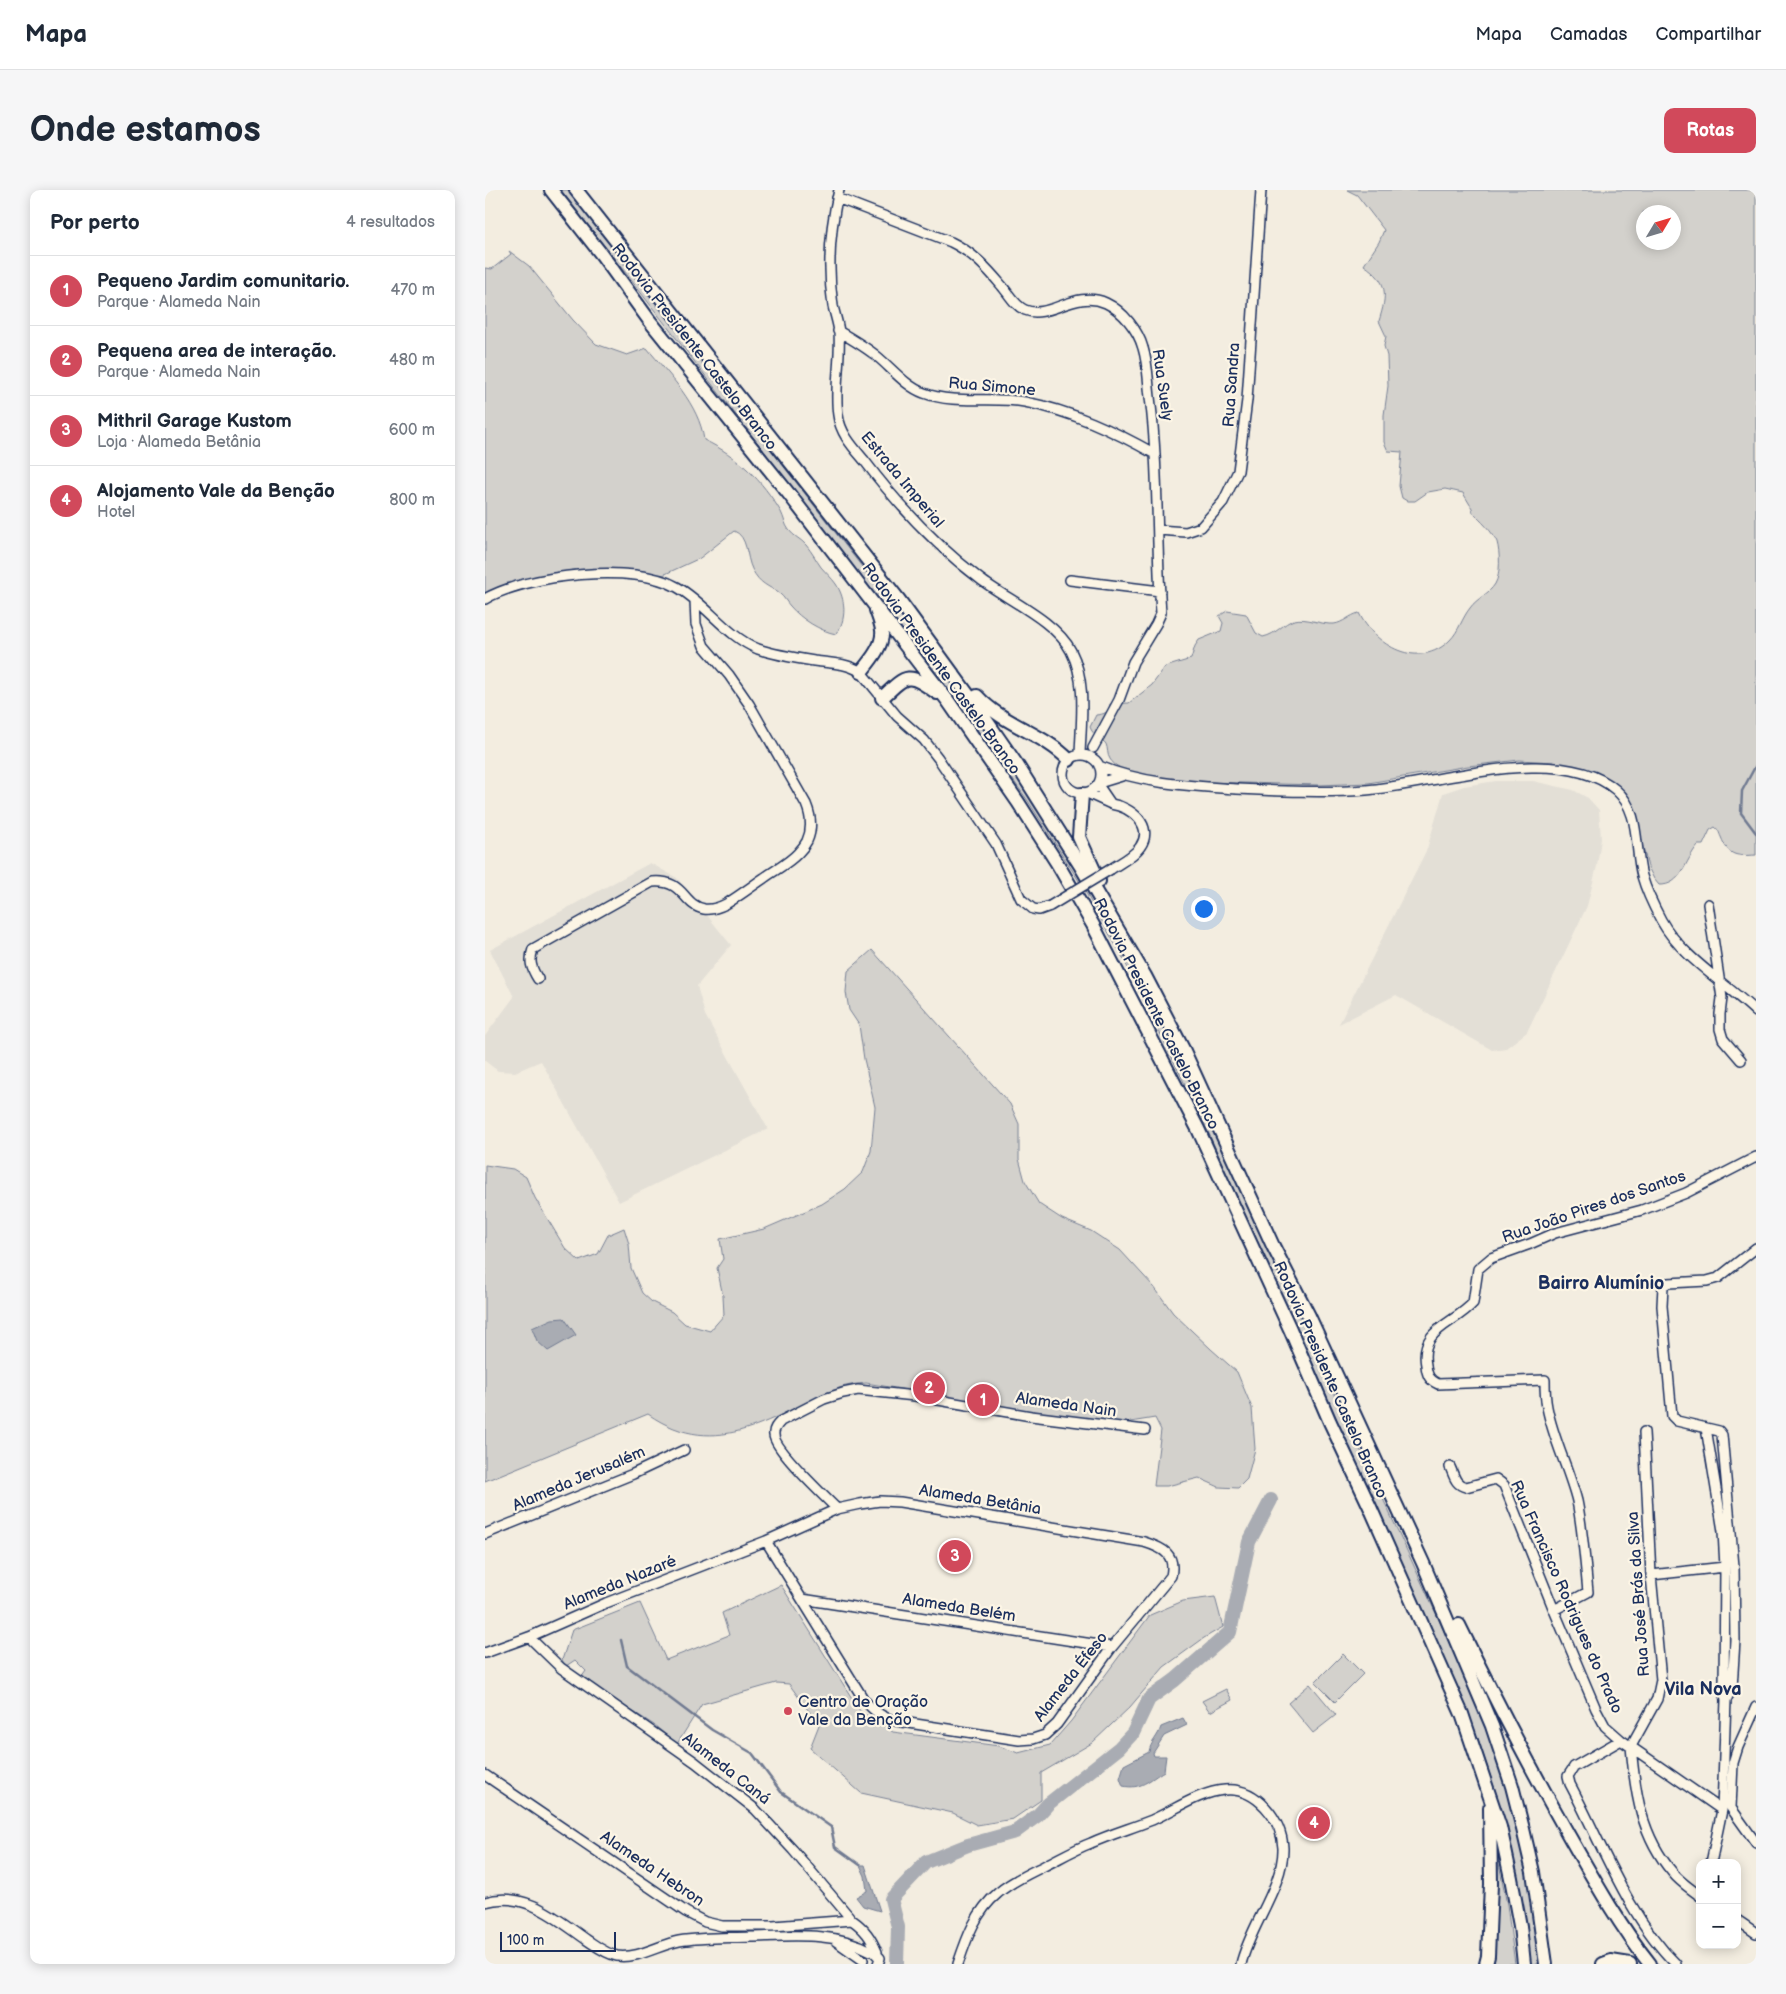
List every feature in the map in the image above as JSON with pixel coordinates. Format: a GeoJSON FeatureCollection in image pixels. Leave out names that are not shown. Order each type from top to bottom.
{"type":"FeatureCollection","features":[{"type":"Feature","properties":{"kind":"highway","name":"Rodovia Presidente Castelo Branco"},"geometry":{"type":"LineString","coordinates":[[551,190],[602,255],[649,320],[789,494],[949,701],[1018,802],[1075,894],[1127,989],[1198,1129],[1290,1329],[1462,1714],[1490,1793],[1500,1828],[1520,1926],[1524,1964]]}},
{"type":"Feature","properties":{"kind":"highway","name":"Rodovia Presidente Castelo Branco"},"geometry":{"type":"LineString","coordinates":[[576,190],[899,600],[977,707],[1017,765],[1080,865],[1145,976],[1184,1051],[1273,1246],[1309,1316],[1423,1563],[1493,1726],[1512,1786],[1533,1872],[1546,1964]]}},
{"type":"Feature","properties":{"kind":"highway"},"geometry":{"type":"LineString","coordinates":[[899,600],[984,703],[1003,718],[1060,750],[1078,757]]}},
{"type":"Feature","properties":{"kind":"highway"},"geometry":{"type":"LineString","coordinates":[[861,672],[871,660],[880,642],[882,631],[874,603]]}},
{"type":"Feature","properties":{"kind":"highway"},"geometry":{"type":"LineString","coordinates":[[882,698],[901,681],[913,678],[949,701]]}},
{"type":"Feature","properties":{"kind":"highway"},"geometry":{"type":"LineString","coordinates":[[1085,794],[1079,837],[1093,870],[1145,976]]}},
{"type":"Feature","properties":{"kind":"highway"},"geometry":{"type":"LineString","coordinates":[[1423,1563],[1446,1598],[1507,1724],[1580,1857],[1620,1922],[1650,1964]]}},
{"type":"Feature","properties":{"kind":"highway"},"geometry":{"type":"LineString","coordinates":[[1486,1964],[1491,1884],[1490,1793]]}},
{"type":"Feature","properties":{"kind":"highway"},"geometry":{"type":"LineString","coordinates":[[1603,1964],[1611,1961],[1630,1964]]}},
{"type":"Feature","properties":{"kind":"street","name":"Rua Sandra"},"geometry":{"type":"LineString","coordinates":[[1159,530],[1186,532],[1201,527],[1223,502],[1238,471],[1247,400],[1261,190]]}},
{"type":"Feature","properties":{"kind":"street","name":"Rua Suely"},"geometry":{"type":"LineString","coordinates":[[838,194],[967,250],[1002,286],[1015,303],[1026,311],[1035,313],[1081,299],[1093,299],[1117,309],[1136,332],[1143,348],[1153,419],[1161,613],[1157,624],[1133,662],[1119,700],[1093,748],[1078,757]]}},
{"type":"Feature","properties":{"kind":"street","name":"Estrada Imperial"},"geometry":{"type":"LineString","coordinates":[[838,194],[830,240],[830,274],[833,306],[839,331],[837,399],[838,416],[843,432],[882,485],[930,536],[981,579],[1051,628],[1066,643],[1075,660],[1080,682],[1078,757]]}},
{"type":"Feature","properties":{"kind":"street","name":"Rua Simone"},"geometry":{"type":"LineString","coordinates":[[839,331],[878,357],[921,393],[936,397],[1025,402],[1056,410],[1107,428],[1155,454]]}},
{"type":"Feature","properties":{"kind":"street"},"geometry":{"type":"LineString","coordinates":[[485,599],[499,590],[525,582],[569,575],[606,574],[657,578],[677,586],[732,633],[758,648],[789,656],[852,666],[861,672],[905,725],[924,740],[939,758],[996,844],[1021,899],[1033,909],[1039,910],[1050,906],[1111,869],[1140,848],[1145,838],[1144,824],[1136,815],[1071,790],[1064,781],[1063,770],[1078,757],[1123,776],[1154,782],[1210,787],[1318,792],[1391,787],[1510,767],[1570,770],[1600,779],[1625,799],[1633,813],[1642,876],[1661,921],[1674,939],[1755,1010]]}},
{"type":"Feature","properties":{"kind":"street"},"geometry":{"type":"LineString","coordinates":[[1070,580],[1160,591]]}},
{"type":"Feature","properties":{"kind":"street"},"geometry":{"type":"LineString","coordinates":[[538,979],[532,970],[529,959],[533,949],[652,882],[664,881],[676,886],[695,906],[703,909],[712,909],[724,904],[786,864],[799,853],[807,841],[811,815],[806,804],[749,704],[729,675],[704,646],[695,624],[695,600]]}},
{"type":"Feature","properties":{"kind":"street"},"geometry":{"type":"LineString","coordinates":[[1093,748],[1101,772],[1099,784],[1111,804]]}},
{"type":"Feature","properties":{"kind":"street"},"geometry":{"type":"LineString","coordinates":[[1085,794],[1099,784],[1123,776]]}},
{"type":"Feature","properties":{"kind":"street"},"geometry":{"type":"LineString","coordinates":[[1708,904],[1722,998],[1720,1029],[1723,1039],[1741,1060]]}},
{"type":"Feature","properties":{"kind":"street","name":"Rua João Pires dos Santos"},"geometry":{"type":"LineString","coordinates":[[1554,1610],[1588,1592],[1584,1543],[1577,1502],[1548,1412],[1545,1380],[1438,1384],[1432,1382],[1429,1377],[1425,1359],[1425,1349],[1428,1342],[1442,1326],[1473,1303],[1478,1269],[1491,1258],[1555,1233],[1642,1210],[1686,1193],[1756,1158]]}},
{"type":"Feature","properties":{"kind":"street"},"geometry":{"type":"LineString","coordinates":[[1726,1700],[1732,1688],[1735,1640],[1734,1584],[1722,1435],[1719,1431],[1677,1420],[1672,1416],[1663,1286],[1667,1282],[1707,1282],[1718,1278],[1756,1248]]}},
{"type":"Feature","properties":{"kind":"street","name":"Alameda Nain"},"geometry":{"type":"LineString","coordinates":[[837,1509],[783,1452],[775,1441],[773,1434],[775,1427],[781,1421],[843,1392],[858,1390],[915,1396],[1031,1416],[1145,1430]]}},
{"type":"Feature","properties":{"kind":"street"},"geometry":{"type":"LineString","coordinates":[[1706,1428],[1723,1531],[1725,1567],[1724,1688],[1726,1700],[1727,1809]]}},
{"type":"Feature","properties":{"kind":"street","name":"Rua José Brás da Silva"},"geometry":{"type":"LineString","coordinates":[[1631,1746],[1657,1699],[1661,1680],[1651,1575],[1644,1432]]}},
{"type":"Feature","properties":{"kind":"street","name":"Alameda Jerusalém"},"geometry":{"type":"LineString","coordinates":[[485,1534],[633,1474],[683,1450]]}},
{"type":"Feature","properties":{"kind":"street"},"geometry":{"type":"LineString","coordinates":[[1712,1458],[1723,1456]]}},
{"type":"Feature","properties":{"kind":"street","name":"Rua Francisco Rodrigues do Prado"},"geometry":{"type":"LineString","coordinates":[[1450,1466],[1458,1484],[1461,1486],[1465,1487],[1496,1479],[1504,1485],[1554,1610],[1605,1726],[1621,1740],[1727,1809],[1756,1843]]}},
{"type":"Feature","properties":{"kind":"street","name":"Alameda Betânia"},"geometry":{"type":"LineString","coordinates":[[766,1541],[837,1509],[880,1501],[900,1502],[1159,1546],[1170,1556],[1174,1565],[1171,1576]]}},
{"type":"Feature","properties":{"kind":"street","name":"Alameda Éfeso"},"geometry":{"type":"LineString","coordinates":[[766,1541],[864,1700],[874,1711],[882,1717],[896,1721],[1019,1740],[1033,1739],[1045,1735],[1057,1724],[1112,1647],[1171,1576]]}},
{"type":"Feature","properties":{"kind":"street","name":"Alameda Nazaré"},"geometry":{"type":"LineString","coordinates":[[485,1653],[529,1637],[606,1603],[766,1541]]}},
{"type":"Feature","properties":{"kind":"street"},"geometry":{"type":"LineString","coordinates":[[1651,1575],[1725,1567]]}},
{"type":"Feature","properties":{"kind":"street","name":"Alameda Belém"},"geometry":{"type":"LineString","coordinates":[[802,1599],[1112,1647]]}},
{"type":"Feature","properties":{"kind":"street","name":"Alameda Caná"},"geometry":{"type":"LineString","coordinates":[[529,1637],[561,1668],[681,1752],[755,1809],[793,1850],[852,1920],[863,1927],[870,1937],[877,1958]]}},
{"type":"Feature","properties":{"kind":"street"},"geometry":{"type":"LineString","coordinates":[[1712,1859],[1727,1809],[1733,1763],[1756,1706]]}},
{"type":"Feature","properties":{"kind":"street"},"geometry":{"type":"LineString","coordinates":[[1621,1740],[1574,1767],[1568,1776],[1570,1784],[1600,1846],[1625,1892],[1664,1952],[1676,1964]]}},
{"type":"Feature","properties":{"kind":"street"},"geometry":{"type":"LineString","coordinates":[[1631,1746],[1634,1787],[1645,1826],[1673,1874],[1696,1893]]}},
{"type":"Feature","properties":{"kind":"street","name":"Alameda Hebron"},"geometry":{"type":"LineString","coordinates":[[485,1775],[686,1912],[705,1922],[722,1926],[773,1926],[852,1920]]}},
{"type":"Feature","properties":{"kind":"street"},"geometry":{"type":"LineString","coordinates":[[958,1964],[978,1913],[997,1894],[1014,1881],[1090,1843],[1152,1820],[1206,1795],[1226,1790],[1246,1793],[1263,1804],[1275,1819],[1283,1846],[1282,1868],[1253,1930],[1241,1964]]}},
{"type":"Feature","properties":{"kind":"street"},"geometry":{"type":"LineString","coordinates":[[485,1902],[511,1898],[529,1903],[599,1948],[616,1956],[631,1957],[659,1946],[697,1938],[813,1936],[860,1945],[877,1958]]}},
{"type":"Feature","properties":{"kind":"street"},"geometry":{"type":"LineString","coordinates":[[1741,1923],[1756,1933]]}},
{"type":"Feature","properties":{"kind":"street"},"geometry":{"type":"LineString","coordinates":[[831,1938],[865,1962]]}},
{"type":"Feature","properties":{"kind":"street"},"geometry":{"type":"LineString","coordinates":[[865,1962],[865,1954],[877,1958]]}},
{"type":"Feature","properties":{"kind":"shaded area"},"geometry":{"type":"Polygon","coordinates":[[[561,190],[568,190],[948,677],[1007,760],[1084,878],[1128,957],[1186,1072],[1485,1723],[1504,1781],[1527,1872],[1540,1964],[1529,1964],[1509,1847],[1494,1787],[1475,1730],[1205,1125],[1123,958],[1079,881],[1028,801],[942,680],[561,190]]]}},
{"type":"Feature","properties":{"kind":"shaded area"},"geometry":{"type":"Polygon","coordinates":[[[1347,190],[1756,190],[1756,855],[1738,855],[1730,852],[1715,827],[1710,830],[1703,845],[1698,845],[1678,877],[1667,884],[1659,885],[1648,867],[1636,819],[1629,804],[1582,769],[1553,762],[1519,760],[1468,766],[1368,783],[1319,785],[1168,781],[1136,774],[1120,768],[1109,757],[1106,744],[1091,730],[1090,727],[1096,715],[1106,712],[1110,704],[1129,703],[1152,685],[1165,667],[1191,659],[1199,640],[1221,631],[1223,623],[1219,616],[1227,611],[1246,614],[1256,633],[1263,637],[1294,620],[1334,624],[1359,613],[1366,625],[1387,644],[1399,651],[1425,654],[1438,649],[1450,640],[1470,608],[1490,591],[1495,584],[1499,563],[1497,542],[1473,513],[1463,493],[1445,489],[1428,492],[1415,501],[1407,501],[1402,498],[1399,486],[1402,452],[1388,451],[1384,442],[1384,415],[1388,386],[1387,356],[1384,346],[1386,336],[1379,321],[1384,304],[1384,290],[1378,277],[1364,265],[1379,242],[1384,230],[1357,195],[1347,190]]]}},
{"type":"Feature","properties":{"kind":"shaded area"},"geometry":{"type":"Polygon","coordinates":[[[509,251],[529,266],[573,320],[596,344],[627,355],[647,348],[690,402],[701,427],[704,440],[738,461],[757,479],[774,500],[789,530],[806,545],[821,567],[836,584],[842,596],[844,609],[842,622],[836,634],[805,620],[794,611],[781,595],[758,578],[750,564],[742,537],[734,531],[700,558],[663,575],[617,572],[567,574],[485,599],[485,268],[492,269],[511,254],[509,251]]]}},
{"type":"Feature","properties":{"kind":"shaded area"},"geometry":{"type":"Polygon","coordinates":[[[1496,781],[1533,781],[1573,790],[1588,798],[1599,810],[1601,839],[1597,866],[1587,906],[1527,1032],[1506,1048],[1492,1050],[1396,995],[1339,1024],[1427,849],[1443,793],[1464,786],[1496,781]]]}},
{"type":"Feature","properties":{"kind":"shaded area"},"geometry":{"type":"Polygon","coordinates":[[[650,863],[677,878],[731,945],[697,986],[705,1015],[768,1129],[619,1202],[541,1061],[515,1072],[498,1071],[485,1061],[485,1036],[514,997],[490,950],[650,863]]]}},
{"type":"Feature","properties":{"kind":"shaded area"},"geometry":{"type":"Polygon","coordinates":[[[872,950],[1010,1104],[1019,1124],[1019,1159],[1025,1181],[1039,1204],[1062,1219],[1091,1231],[1120,1250],[1154,1287],[1173,1313],[1237,1372],[1252,1408],[1255,1449],[1247,1479],[1238,1488],[1219,1487],[1199,1478],[1167,1486],[1154,1486],[1161,1430],[1155,1418],[1112,1425],[866,1383],[839,1388],[768,1421],[722,1434],[699,1434],[674,1428],[648,1414],[485,1481],[485,1165],[513,1169],[526,1177],[535,1198],[565,1248],[579,1261],[598,1254],[608,1235],[624,1228],[629,1244],[631,1268],[642,1293],[652,1302],[672,1312],[685,1324],[710,1331],[724,1315],[723,1296],[717,1268],[723,1259],[720,1239],[764,1229],[822,1204],[845,1189],[863,1172],[871,1151],[875,1107],[864,1059],[859,1025],[849,1010],[846,992],[848,971],[872,950]]]}},
{"type":"Feature","properties":{"kind":"shaded area"},"geometry":{"type":"Polygon","coordinates":[[[564,1318],[576,1335],[548,1351],[537,1341],[532,1328],[552,1319],[564,1318]]]}},
{"type":"Feature","properties":{"kind":"shaded area"},"geometry":{"type":"Polygon","coordinates":[[[781,1585],[860,1711],[893,1732],[999,1746],[1018,1753],[1050,1745],[1071,1721],[1150,1615],[1183,1601],[1215,1597],[1223,1627],[1204,1638],[1164,1667],[1130,1707],[1092,1743],[1041,1773],[1041,1800],[1013,1819],[977,1825],[953,1813],[861,1793],[810,1748],[819,1725],[789,1684],[776,1683],[702,1704],[677,1744],[654,1725],[581,1678],[586,1671],[575,1660],[566,1666],[562,1660],[572,1630],[640,1603],[666,1660],[729,1635],[722,1613],[781,1585]]]}},
{"type":"Feature","properties":{"kind":"shaded area"},"geometry":{"type":"Polygon","coordinates":[[[1343,1654],[1363,1674],[1335,1702],[1315,1682],[1343,1654]]]}},
{"type":"Feature","properties":{"kind":"shaded area"},"geometry":{"type":"Polygon","coordinates":[[[1310,1684],[1336,1715],[1313,1733],[1288,1703],[1310,1684]]]}},
{"type":"Feature","properties":{"kind":"shaded area"},"geometry":{"type":"Polygon","coordinates":[[[1226,1689],[1232,1700],[1210,1712],[1202,1701],[1226,1689]]]}},
{"type":"Feature","properties":{"kind":"shaded area"},"geometry":{"type":"Polygon","coordinates":[[[1183,1718],[1187,1725],[1164,1736],[1153,1753],[1154,1756],[1166,1756],[1164,1771],[1149,1781],[1135,1787],[1123,1786],[1120,1778],[1124,1765],[1149,1752],[1161,1727],[1183,1718]]]}},
{"type":"Feature","properties":{"kind":"shaded area"},"geometry":{"type":"Polygon","coordinates":[[[1496,1848],[1507,1905],[1515,1964],[1488,1964],[1496,1848]]]}},
{"type":"Feature","properties":{"kind":"shaded area"},"geometry":{"type":"Polygon","coordinates":[[[860,1865],[865,1865],[880,1911],[863,1906],[856,1897],[867,1891],[865,1876],[860,1865]]]}},
{"type":"Feature","properties":{"kind":"waterway"},"geometry":{"type":"LineString","coordinates":[[1756,765],[1742,791],[1741,813],[1756,833]]}},
{"type":"Feature","properties":{"kind":"waterway"},"geometry":{"type":"LineString","coordinates":[[897,1964],[898,1927],[891,1899],[926,1862],[968,1845],[1015,1832],[1038,1815],[1048,1804],[1119,1748],[1133,1733],[1149,1699],[1175,1680],[1230,1632],[1249,1542],[1271,1500]]}},
{"type":"Feature","properties":{"kind":"waterway"},"geometry":{"type":"LineString","coordinates":[[621,1640],[627,1666],[712,1730],[752,1753],[781,1792],[831,1827],[835,1847],[860,1865]]}},
{"type":"Feature","properties":{"kind":"place","name":"Pequena area de interação."},"geometry":{"type":"Point","coordinates":[929,1388]}},
{"type":"Feature","properties":{"kind":"place","name":"Pequeno Jardim comunitario."},"geometry":{"type":"Point","coordinates":[983,1400]}},
{"type":"Feature","properties":{"kind":"place","name":"Mithril Garage Kustom"},"geometry":{"type":"Point","coordinates":[955,1556]}},
{"type":"Feature","properties":{"kind":"place","name":"Centro de Oração Vale da Benção"},"geometry":{"type":"Point","coordinates":[788,1711]}},
{"type":"Feature","properties":{"kind":"place","name":"Alojamento Vale da Benção"},"geometry":{"type":"Point","coordinates":[1314,1823]}},
{"type":"Feature","properties":{"kind":"district","name":"Bairro Alumínio"},"geometry":{"type":"Point","coordinates":[1601,1283]}},
{"type":"Feature","properties":{"kind":"district","name":"Vila Nova"},"geometry":{"type":"Point","coordinates":[1703,1689]}}]}
